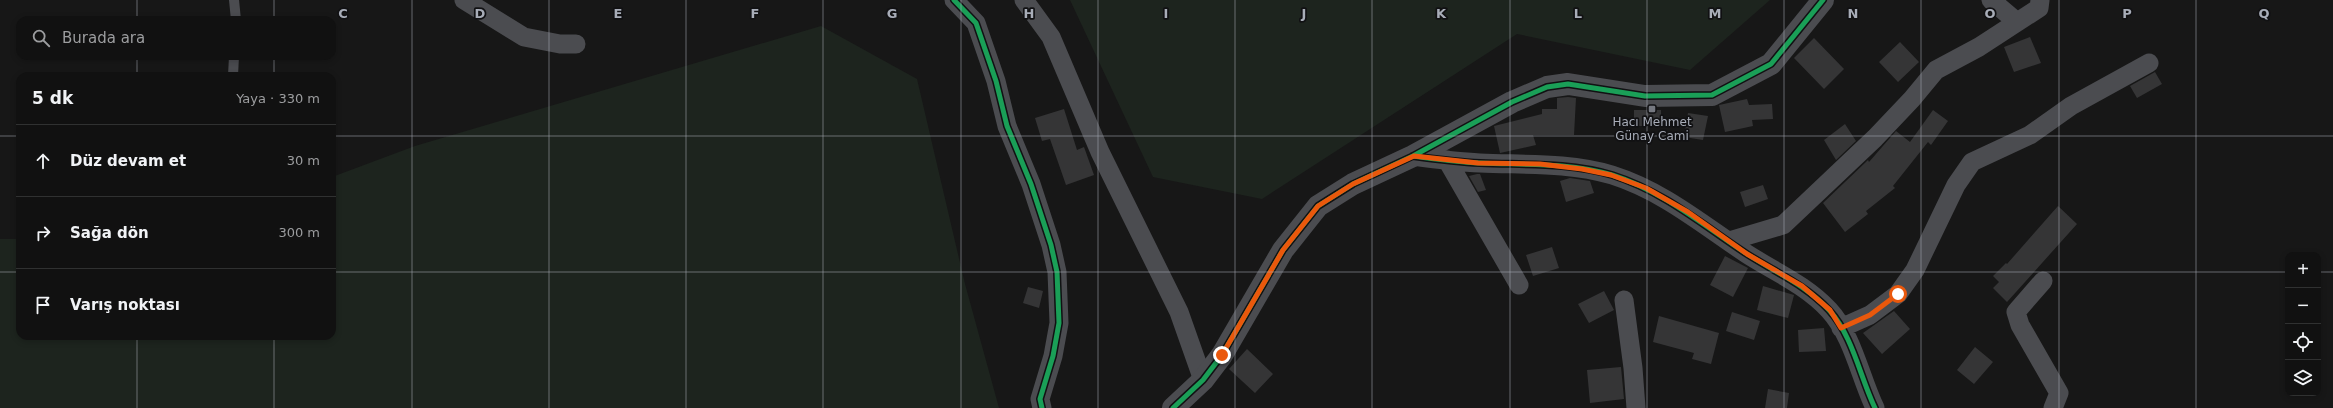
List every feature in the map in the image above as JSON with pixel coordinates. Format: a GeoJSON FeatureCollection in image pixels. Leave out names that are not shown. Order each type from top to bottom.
{"type":"FeatureCollection","features":[{"type":"Feature","properties":{"kind":"street"},"geometry":{"type":"LineString","coordinates":[[464,0],[524,37],[560,44],[576,44]]}},
{"type":"Feature","properties":{"kind":"street"},"geometry":{"type":"LineString","coordinates":[[954,0],[976,23],[996,81],[1008,126],[1032,184],[1051,245],[1058,279],[1059,323],[1053,356],[1040,399],[1042,408]]}},
{"type":"Feature","properties":{"kind":"street"},"geometry":{"type":"LineString","coordinates":[[1024,0],[1051,37],[1100,152],[1179,312],[1203,380]]}},
{"type":"Feature","properties":{"kind":"street"},"geometry":{"type":"LineString","coordinates":[[1178,406],[1203,380],[1222,355],[1283,250],[1318,206],[1353,184],[1414,156],[1512,102],[1547,87],[1568,84],[1645,96],[1712,95],[1771,64],[1822,0]]}},
{"type":"Feature","properties":{"kind":"street"},"geometry":{"type":"LineString","coordinates":[[1991,0],[2017,22]]}},
{"type":"Feature","properties":{"kind":"street"},"geometry":{"type":"LineString","coordinates":[[1729,241],[1783,224],[1875,138],[1912,99],[1936,70],[1979,47],[2039,8],[2040,0]]}},
{"type":"Feature","properties":{"kind":"street"},"geometry":{"type":"LineString","coordinates":[[1841,328],[1870,315],[1898,294],[1915,270],[1956,185],[1972,162],[2030,135],[2071,106],[2149,63]]}},
{"type":"Feature","properties":{"kind":"street"},"geometry":{"type":"LineString","coordinates":[[1414,156],[1478,163],[1540,164],[1582,169],[1611,175],[1646,188],[1688,212],[1729,241],[1802,286],[1830,310],[1846,336],[1874,408]]}},
{"type":"Feature","properties":{"kind":"street"},"geometry":{"type":"LineString","coordinates":[[1447,160],[1519,285]]}},
{"type":"Feature","properties":{"kind":"street"},"geometry":{"type":"LineString","coordinates":[[2043,281],[2016,312],[2020,325],[2060,393],[2053,408]]}},
{"type":"Feature","properties":{"kind":"street"},"geometry":{"type":"LineString","coordinates":[[1624,300],[1636,408]]}},
{"type":"Feature","properties":{"kind":"lane"},"geometry":{"type":"LineString","coordinates":[[234,0],[236,16]]}},
{"type":"Feature","properties":{"kind":"lane"},"geometry":{"type":"LineString","coordinates":[[233,72],[234,60]]}},
{"type":"Feature","properties":{"kind":"shaded area"},"geometry":{"type":"Polygon","coordinates":[[[1070,0],[1770,0],[1690,70],[1517,34],[1262,199],[1153,177],[1070,0]]]}},
{"type":"Feature","properties":{"kind":"shaded area"},"geometry":{"type":"Polygon","coordinates":[[[821,26],[917,79],[965,284],[999,408],[0,408],[0,239],[16,239],[16,340],[336,340],[336,176],[415,146],[821,26]]]}},
{"type":"Feature","properties":{"kind":"building"},"geometry":{"type":"Polygon","coordinates":[[[2030,37],[2041,63],[2014,72],[2004,47],[2030,37]]]}},
{"type":"Feature","properties":{"kind":"building"},"geometry":{"type":"Polygon","coordinates":[[[1814,38],[1844,69],[1824,89],[1794,58],[1814,38]]]}},
{"type":"Feature","properties":{"kind":"building"},"geometry":{"type":"Polygon","coordinates":[[[1900,42],[1919,62],[1898,82],[1879,62],[1900,42]]]}},
{"type":"Feature","properties":{"kind":"building"},"geometry":{"type":"Polygon","coordinates":[[[2155,72],[2162,84],[2137,98],[2130,86],[2155,72]]]}},
{"type":"Feature","properties":{"kind":"building"},"geometry":{"type":"Polygon","coordinates":[[[1557,98],[1576,98],[1574,135],[1533,135],[1536,145],[1500,153],[1494,126],[1542,114],[1542,109],[1557,109],[1557,98]]]}},
{"type":"Feature","properties":{"kind":"building"},"geometry":{"type":"Polygon","coordinates":[[[1747,99],[1749,105],[1772,104],[1773,119],[1752,120],[1753,126],[1725,132],[1719,105],[1747,99]]]}},
{"type":"Feature","properties":{"kind":"building"},"geometry":{"type":"Polygon","coordinates":[[[1064,109],[1077,150],[1084,147],[1094,175],[1066,185],[1050,139],[1042,141],[1035,118],[1064,109]]]}},
{"type":"Feature","properties":{"kind":"building"},"geometry":{"type":"Polygon","coordinates":[[[1634,110],[1661,110],[1661,126],[1634,126],[1634,110]]]}},
{"type":"Feature","properties":{"kind":"building"},"geometry":{"type":"Polygon","coordinates":[[[1933,110],[1948,121],[1931,145],[1928,142],[1893,186],[1895,188],[1866,211],[1868,214],[1845,232],[1823,203],[1868,160],[1869,162],[1896,131],[1910,142],[1933,110]]]}},
{"type":"Feature","properties":{"kind":"building"},"geometry":{"type":"Polygon","coordinates":[[[1688,113],[1708,116],[1703,140],[1684,137],[1688,113]]]}},
{"type":"Feature","properties":{"kind":"building"},"geometry":{"type":"Polygon","coordinates":[[[1845,124],[1856,141],[1836,160],[1824,140],[1845,124]]]}},
{"type":"Feature","properties":{"kind":"building"},"geometry":{"type":"Polygon","coordinates":[[[1480,174],[1486,190],[1478,192],[1469,176],[1480,174]]]}},
{"type":"Feature","properties":{"kind":"building"},"geometry":{"type":"Polygon","coordinates":[[[1570,178],[1590,181],[1594,193],[1566,202],[1560,181],[1570,178]]]}},
{"type":"Feature","properties":{"kind":"building"},"geometry":{"type":"Polygon","coordinates":[[[1763,185],[1768,199],[1745,207],[1740,192],[1763,185]]]}},
{"type":"Feature","properties":{"kind":"building"},"geometry":{"type":"Polygon","coordinates":[[[2058,206],[2077,224],[2007,302],[1993,288],[1999,282],[1993,276],[2006,263],[2007,264],[2058,206]]]}},
{"type":"Feature","properties":{"kind":"building"},"geometry":{"type":"Polygon","coordinates":[[[1552,247],[1559,268],[1533,276],[1526,255],[1552,247]]]}},
{"type":"Feature","properties":{"kind":"building"},"geometry":{"type":"Polygon","coordinates":[[[1725,256],[1748,268],[1733,297],[1710,285],[1725,256]]]}},
{"type":"Feature","properties":{"kind":"building"},"geometry":{"type":"Polygon","coordinates":[[[1763,286],[1794,295],[1788,318],[1757,310],[1763,286]]]}},
{"type":"Feature","properties":{"kind":"building"},"geometry":{"type":"Polygon","coordinates":[[[1028,287],[1043,291],[1039,308],[1023,303],[1028,287]]]}},
{"type":"Feature","properties":{"kind":"building"},"geometry":{"type":"Polygon","coordinates":[[[1604,291],[1614,310],[1589,323],[1578,304],[1604,291]]]}},
{"type":"Feature","properties":{"kind":"building"},"geometry":{"type":"Polygon","coordinates":[[[1894,311],[1910,329],[1882,354],[1863,333],[1894,311]]]}},
{"type":"Feature","properties":{"kind":"building"},"geometry":{"type":"Polygon","coordinates":[[[1732,312],[1760,321],[1754,340],[1726,331],[1732,312]]]}},
{"type":"Feature","properties":{"kind":"building"},"geometry":{"type":"Polygon","coordinates":[[[1659,316],[1719,333],[1711,364],[1692,359],[1694,353],[1653,342],[1659,316]]]}},
{"type":"Feature","properties":{"kind":"building"},"geometry":{"type":"Polygon","coordinates":[[[1824,328],[1826,351],[1799,352],[1798,330],[1824,328]]]}},
{"type":"Feature","properties":{"kind":"building"},"geometry":{"type":"Polygon","coordinates":[[[1975,347],[1993,362],[1974,384],[1957,370],[1975,347]]]}},
{"type":"Feature","properties":{"kind":"building"},"geometry":{"type":"Polygon","coordinates":[[[1247,349],[1273,374],[1255,393],[1229,369],[1247,349]]]}},
{"type":"Feature","properties":{"kind":"building"},"geometry":{"type":"Polygon","coordinates":[[[1621,367],[1624,399],[1590,403],[1587,370],[1621,367]]]}},
{"type":"Feature","properties":{"kind":"building"},"geometry":{"type":"Polygon","coordinates":[[[1768,389],[1789,393],[1787,408],[1765,408],[1768,389]]]}},
{"type":"Feature","properties":{"kind":"cycle path"},"geometry":{"type":"LineString","coordinates":[[954,0],[976,23],[996,81],[1007,126],[1031,184],[1051,245],[1057,272],[1059,323],[1053,356],[1040,399],[1042,408]]}},
{"type":"Feature","properties":{"kind":"cycle path"},"geometry":{"type":"LineString","coordinates":[[1173,408],[1203,380],[1222,355],[1283,250],[1318,206],[1353,184],[1413,156],[1512,102],[1547,87],[1568,84],[1645,96],[1712,95],[1771,64],[1823,0]]}},
{"type":"Feature","properties":{"kind":"cycle path"},"geometry":{"type":"LineString","coordinates":[[1413,156],[1472,163],[1546,165],[1579,168],[1612,175],[1631,182],[1666,199],[1747,254],[1790,279],[1820,301],[1837,320],[1844,332],[1875,408]]}},
{"type":"Feature","properties":{"kind":"place","name":"Hacı Mehmet Günay Cami"},"geometry":{"type":"Point","coordinates":[1652,109]}},
{"type":"Feature","properties":{"kind":"route"},"geometry":{"type":"LineString","coordinates":[[1222,355],[1283,250],[1318,206],[1353,184],[1414,156],[1478,163],[1540,164],[1582,169],[1611,175],[1646,188],[1688,212],[1747,254],[1802,286],[1830,310],[1841,328],[1870,315],[1898,294]]}}]}
